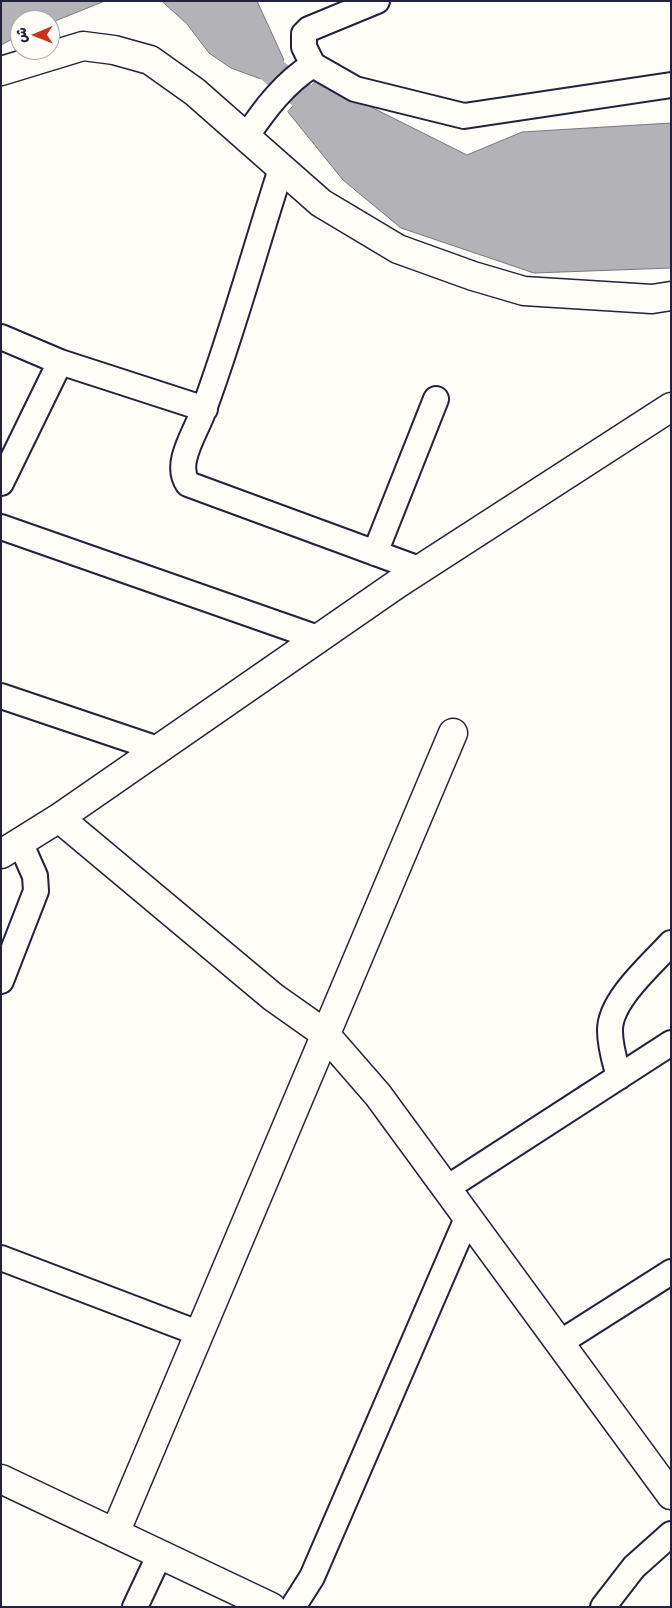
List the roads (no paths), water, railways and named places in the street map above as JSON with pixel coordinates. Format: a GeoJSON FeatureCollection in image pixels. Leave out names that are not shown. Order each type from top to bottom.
{"type":"FeatureCollection","features":[{"type":"Feature","properties":{"kind":"street"},"geometry":{"type":"LineString","coordinates":[[307,68],[304,34],[310,29],[377,1]]}},
{"type":"Feature","properties":{"kind":"street"},"geometry":{"type":"LineString","coordinates":[[1,72],[83,46],[114,50],[150,60],[194,92],[321,203],[398,249],[472,276],[524,291],[652,299],[671,296]]}},
{"type":"Feature","properties":{"kind":"street"},"geometry":{"type":"LineString","coordinates":[[307,68],[355,89],[464,116],[671,85]]}},
{"type":"Feature","properties":{"kind":"street"},"geometry":{"type":"LineString","coordinates":[[246,138],[265,109],[307,68]]}},
{"type":"Feature","properties":{"kind":"street"},"geometry":{"type":"LineString","coordinates":[[281,169],[204,409],[182,465],[183,477],[188,484],[419,569]]}},
{"type":"Feature","properties":{"kind":"street"},"geometry":{"type":"LineString","coordinates":[[1,337],[60,362],[204,409]]}},
{"type":"Feature","properties":{"kind":"street"},"geometry":{"type":"LineString","coordinates":[[1,482],[60,362]]}},
{"type":"Feature","properties":{"kind":"street"},"geometry":{"type":"LineString","coordinates":[[375,552],[436,399]]}},
{"type":"Feature","properties":{"kind":"street"},"geometry":{"type":"LineString","coordinates":[[1,980],[36,891],[35,876],[6,851],[59,818],[419,569],[671,407]]}},
{"type":"Feature","properties":{"kind":"street"},"geometry":{"type":"LineString","coordinates":[[1,527],[318,638]]}},
{"type":"Feature","properties":{"kind":"street"},"geometry":{"type":"LineString","coordinates":[[1,696],[158,749]]}},
{"type":"Feature","properties":{"kind":"street"},"geometry":{"type":"LineString","coordinates":[[115,1533],[324,1033],[453,733]]}},
{"type":"Feature","properties":{"kind":"street"},"geometry":{"type":"LineString","coordinates":[[59,818],[273,997],[324,1033],[378,1095],[561,1342],[671,1495]]}},
{"type":"Feature","properties":{"kind":"street"},"geometry":{"type":"LineString","coordinates":[[619,1077],[613,1056],[609,1029],[619,1000],[671,943]]}},
{"type":"Feature","properties":{"kind":"street"},"geometry":{"type":"LineString","coordinates":[[447,1188],[671,1043]]}},
{"type":"Feature","properties":{"kind":"street"},"geometry":{"type":"LineString","coordinates":[[292,1607],[312,1577],[468,1216]]}},
{"type":"Feature","properties":{"kind":"street"},"geometry":{"type":"LineString","coordinates":[[1,1258],[198,1333]]}},
{"type":"Feature","properties":{"kind":"street"},"geometry":{"type":"LineString","coordinates":[[561,1342],[671,1272]]}},
{"type":"Feature","properties":{"kind":"street"},"geometry":{"type":"LineString","coordinates":[[1,1479],[271,1607]]}},
{"type":"Feature","properties":{"kind":"street"},"geometry":{"type":"LineString","coordinates":[[603,1607],[634,1567],[671,1534]]}},
{"type":"Feature","properties":{"kind":"street"},"geometry":{"type":"LineString","coordinates":[[134,1607],[160,1554]]}},
{"type":"Feature","properties":{"kind":"waterway"},"geometry":{"type":"LineString","coordinates":[[217,1],[220,10],[272,70],[331,120]]}}]}
